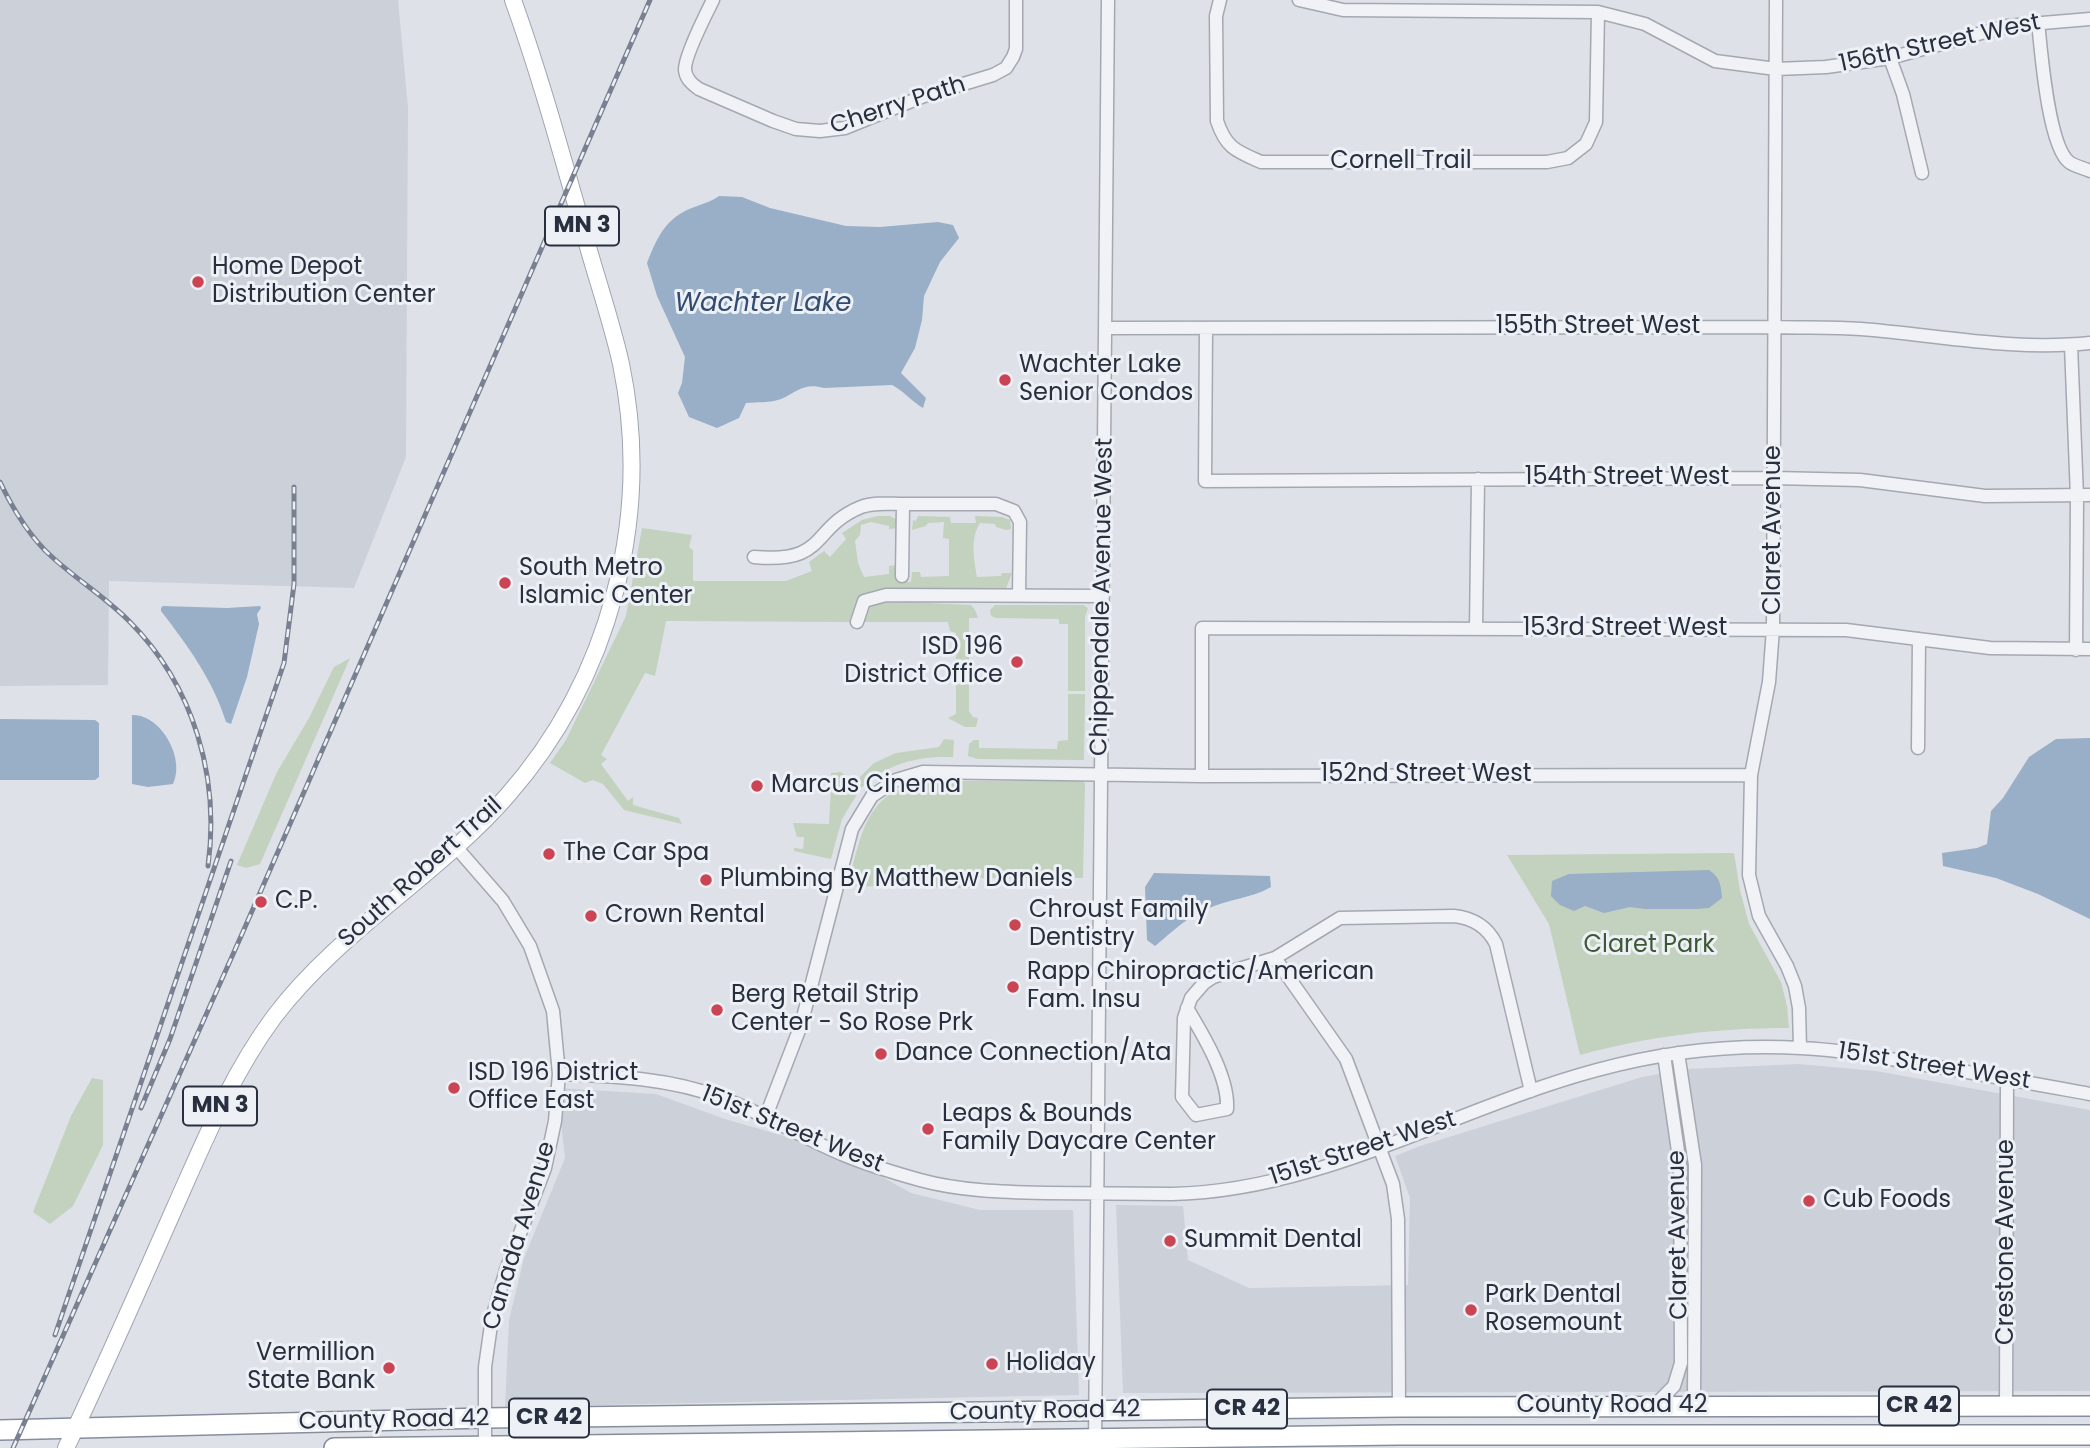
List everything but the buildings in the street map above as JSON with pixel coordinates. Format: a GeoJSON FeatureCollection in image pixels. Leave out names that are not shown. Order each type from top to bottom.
{"type":"FeatureCollection","features":[{"type":"Feature","properties":{"kind":"highway"},"geometry":{"type":"LineString","coordinates":[[1513,1435],[1522,1425],[1532,1424],[1680,1423],[1692,1413],[1694,1406]]}},
{"type":"Feature","properties":{"kind":"highway","name":"County Road 42"},"geometry":{"type":"LineString","coordinates":[[0,1430],[485,1418],[1399,1407],[2090,1406]]}},
{"type":"Feature","properties":{"kind":"highway"},"geometry":{"type":"LineString","coordinates":[[580,1444],[604,1440],[765,1436],[778,1431],[797,1415]]}},
{"type":"Feature","properties":{"kind":"highway","name":"County Road 42"},"geometry":{"type":"LineString","coordinates":[[334,1448],[580,1444],[1095,1443],[1513,1435],[2090,1435]]}},
{"type":"Feature","properties":{"kind":"main road","name":"South Robert Trail"},"geometry":{"type":"LineString","coordinates":[[75,1429],[227,1092],[260,1036],[312,974],[456,847],[494,811],[526,774],[561,724],[596,652],[619,580],[631,484],[626,399],[613,334],[540,78],[513,0]]}},
{"type":"Feature","properties":{"kind":"main road","name":"MN 3"},"geometry":{"type":"LineString","coordinates":[[66,1448],[75,1429]]}},
{"type":"Feature","properties":{"kind":"street","name":"Cherry Path"},"geometry":{"type":"LineString","coordinates":[[713,0],[685,62],[688,80],[699,89],[773,121],[796,129],[820,131],[856,124],[1006,68],[1016,49],[1016,0]]}},
{"type":"Feature","properties":{"kind":"street","name":"Chippendale Avenue West"},"geometry":{"type":"LineString","coordinates":[[1095,1443],[1108,0]]}},
{"type":"Feature","properties":{"kind":"street","name":"Cornell Trail"},"geometry":{"type":"LineString","coordinates":[[1220,0],[1216,16],[1217,121],[1222,136],[1233,149],[1261,162],[1547,162],[1568,158],[1586,144],[1597,122],[1598,12]]}},
{"type":"Feature","properties":{"kind":"street","name":"156th Street West"},"geometry":{"type":"LineString","coordinates":[[1299,0],[1343,10],[1598,12],[1645,24],[1715,61],[1776,69],[1826,67],[1890,58],[2007,26],[2090,19]]}},
{"type":"Feature","properties":{"kind":"street","name":"Claret Avenue"},"geometry":{"type":"LineString","coordinates":[[1776,0],[1773,629],[1769,682],[1751,775],[1749,853],[1750,886],[1763,926],[1787,966],[1794,986],[1799,1008],[1800,1048]]}},
{"type":"Feature","properties":{"kind":"street"},"geometry":{"type":"LineString","coordinates":[[2038,22],[2043,79],[2059,145],[2069,162],[2090,171]]}},
{"type":"Feature","properties":{"kind":"street"},"geometry":{"type":"LineString","coordinates":[[1890,58],[1903,94],[1922,173]]}},
{"type":"Feature","properties":{"kind":"street","name":"155th Street West"},"geometry":{"type":"LineString","coordinates":[[1105,328],[1775,327],[1859,329],[1981,343],[2090,343]]}},
{"type":"Feature","properties":{"kind":"street","name":"154th Street West"},"geometry":{"type":"LineString","coordinates":[[1206,328],[1205,481],[1774,478],[1860,480],[1985,496],[2084,496]]}},
{"type":"Feature","properties":{"kind":"street"},"geometry":{"type":"LineString","coordinates":[[2071,345],[2084,496],[2076,650]]}},
{"type":"Feature","properties":{"kind":"street"},"geometry":{"type":"LineString","coordinates":[[1476,629],[1478,479]]}},
{"type":"Feature","properties":{"kind":"street"},"geometry":{"type":"LineString","coordinates":[[902,576],[903,504]]}},
{"type":"Feature","properties":{"kind":"street"},"geometry":{"type":"LineString","coordinates":[[754,557],[773,559],[804,553],[819,542],[845,515],[861,507],[996,504],[1014,511],[1020,522],[1019,595]]}},
{"type":"Feature","properties":{"kind":"street"},"geometry":{"type":"LineString","coordinates":[[857,622],[864,601],[886,595],[1103,596]]}},
{"type":"Feature","properties":{"kind":"street","name":"153rd Street West"},"geometry":{"type":"LineString","coordinates":[[1202,776],[1202,628],[1846,630],[1990,648],[2090,649]]}},
{"type":"Feature","properties":{"kind":"street"},"geometry":{"type":"LineString","coordinates":[[1918,748],[1919,639]]}},
{"type":"Feature","properties":{"kind":"street","name":"152nd Street West"},"geometry":{"type":"LineString","coordinates":[[766,1116],[801,1025],[852,829],[872,796],[896,780],[923,772],[1202,776],[1751,775]]}},
{"type":"Feature","properties":{"kind":"street","name":"Canada Avenue"},"geometry":{"type":"LineString","coordinates":[[456,847],[503,901],[530,946],[553,1011],[559,1074],[555,1121],[545,1168],[506,1270],[492,1318],[485,1367],[485,1445]]}},
{"type":"Feature","properties":{"kind":"street"},"geometry":{"type":"LineString","coordinates":[[1187,1008],[1205,1039],[1228,1094],[1227,1109],[1196,1115],[1182,1097],[1183,1028],[1187,1008],[1197,990],[1213,976],[1275,958],[1327,924],[1346,916],[1454,916],[1476,921],[1488,931],[1496,944],[1531,1091]]}},
{"type":"Feature","properties":{"kind":"street"},"geometry":{"type":"LineString","coordinates":[[1275,958],[1346,1059],[1393,1184],[1397,1207],[1399,1407]]}},
{"type":"Feature","properties":{"kind":"street","name":"151st Street West"},"geometry":{"type":"LineString","coordinates":[[559,1074],[670,1083],[719,1097],[766,1116],[844,1155],[924,1181],[998,1192],[1097,1194],[1175,1194],[1230,1189],[1293,1176],[1531,1091],[1601,1069],[1678,1053],[1732,1048],[1800,1048],[1861,1054],[2090,1094]]}},
{"type":"Feature","properties":{"kind":"street","name":"Claret Avenue"},"geometry":{"type":"LineString","coordinates":[[1678,1053],[1695,1165],[1694,1406]]}},
{"type":"Feature","properties":{"kind":"street","name":"Claret Avenue"},"geometry":{"type":"LineString","coordinates":[[1654,1406],[1674,1385],[1681,1363],[1681,1165],[1664,1055]]}},
{"type":"Feature","properties":{"kind":"street","name":"Crestone Avenue"},"geometry":{"type":"LineString","coordinates":[[2007,1079],[2007,1406]]}},
{"type":"Feature","properties":{"kind":"shaded area"},"geometry":{"type":"Polygon","coordinates":[[[0,0],[398,0],[408,108],[406,457],[354,588],[109,581],[108,685],[0,686],[0,0]]]}},
{"type":"Feature","properties":{"kind":"shaded area"},"geometry":{"type":"Polygon","coordinates":[[[1799,1064],[1876,1071],[2090,1110],[2090,1391],[1123,1393],[1116,1205],[1183,1206],[1188,1260],[1249,1288],[1408,1285],[1410,1198],[1395,1156],[1642,1077],[1688,1069],[1799,1064]]]}},
{"type":"Feature","properties":{"kind":"shaded area"},"geometry":{"type":"Polygon","coordinates":[[[557,1088],[656,1094],[725,1119],[836,1151],[911,1193],[980,1210],[1073,1210],[1079,1395],[505,1407],[509,1320],[524,1258],[565,1158],[557,1088]]]}},
{"type":"Feature","properties":{"kind":"green space"},"geometry":{"type":"Polygon","coordinates":[[[890,516],[897,520],[898,528],[889,529],[889,526],[871,522],[861,525],[860,535],[855,541],[858,563],[864,577],[889,574],[889,566],[898,565],[898,581],[911,582],[912,572],[920,572],[921,577],[949,576],[949,539],[943,538],[944,522],[928,523],[912,530],[913,520],[916,521],[918,516],[950,517],[951,523],[976,523],[975,516],[1010,520],[1011,529],[1006,530],[996,527],[995,524],[980,523],[974,542],[977,577],[1012,573],[1005,591],[885,588],[868,593],[857,600],[852,622],[666,621],[655,676],[645,673],[601,755],[607,759],[601,764],[628,801],[633,797],[633,805],[679,818],[682,824],[624,810],[603,784],[593,780],[585,783],[550,763],[566,740],[626,616],[642,528],[692,535],[689,547],[693,550],[693,581],[786,581],[812,571],[809,562],[824,551],[830,557],[846,539],[842,533],[862,520],[890,516]]]}},
{"type":"Feature","properties":{"kind":"green space"},"geometry":{"type":"Polygon","coordinates":[[[874,603],[971,605],[978,618],[969,618],[969,660],[956,659],[956,633],[950,631],[948,622],[864,622],[865,610],[874,603]]]}},
{"type":"Feature","properties":{"kind":"green space"},"geometry":{"type":"Polygon","coordinates":[[[995,605],[1083,605],[1088,608],[1085,617],[1085,691],[1068,691],[1068,624],[1059,624],[1059,619],[996,618],[991,616],[990,610],[995,605]]]}},
{"type":"Feature","properties":{"kind":"green space"},"geometry":{"type":"Polygon","coordinates":[[[350,658],[260,864],[246,868],[237,865],[277,772],[309,718],[334,667],[350,658]]]}},
{"type":"Feature","properties":{"kind":"green space"},"geometry":{"type":"Polygon","coordinates":[[[956,663],[969,663],[969,711],[973,717],[978,718],[976,727],[965,727],[948,718],[956,714],[956,663]]]}},
{"type":"Feature","properties":{"kind":"green space"},"geometry":{"type":"Polygon","coordinates":[[[1068,694],[1085,694],[1084,760],[978,759],[968,756],[969,744],[974,740],[979,740],[979,748],[1057,749],[1058,741],[1068,740],[1068,694]]]}},
{"type":"Feature","properties":{"kind":"green space"},"geometry":{"type":"Polygon","coordinates":[[[944,739],[954,740],[953,757],[927,758],[892,767],[861,788],[830,786],[831,773],[841,772],[854,783],[874,763],[896,753],[939,747],[944,739]]]}},
{"type":"Feature","properties":{"kind":"green space"},"geometry":{"type":"Polygon","coordinates":[[[925,781],[1085,783],[1083,878],[970,878],[970,884],[974,888],[853,886],[849,880],[863,830],[870,816],[890,794],[925,781]]]}},
{"type":"Feature","properties":{"kind":"green space"},"geometry":{"type":"Polygon","coordinates":[[[831,789],[859,791],[842,819],[831,859],[794,851],[794,848],[803,849],[804,837],[797,837],[793,823],[829,824],[831,789]]]}},
{"type":"Feature","properties":{"kind":"green space","name":"Claret Park"},"geometry":{"type":"Polygon","coordinates":[[[1734,853],[1749,924],[1781,982],[1789,1028],[1683,1034],[1580,1055],[1549,924],[1507,855],[1734,853]]]}},
{"type":"Feature","properties":{"kind":"green space"},"geometry":{"type":"Polygon","coordinates":[[[92,1078],[103,1080],[103,1145],[73,1206],[50,1224],[33,1212],[71,1116],[92,1078]]]}},
{"type":"Feature","properties":{"kind":"water","name":"Wachter Lake"},"geometry":{"type":"Polygon","coordinates":[[[719,196],[742,197],[770,208],[846,226],[880,227],[938,222],[953,225],[959,238],[940,262],[924,296],[922,320],[915,348],[901,373],[926,398],[923,408],[892,385],[824,388],[811,386],[781,399],[746,403],[739,418],[717,428],[689,417],[678,393],[685,357],[657,296],[647,263],[658,239],[672,220],[679,214],[719,196]]]}},
{"type":"Feature","properties":{"kind":"water"},"geometry":{"type":"Polygon","coordinates":[[[163,606],[260,606],[257,614],[259,624],[247,677],[231,724],[226,722],[199,664],[161,611],[163,606]]]}},
{"type":"Feature","properties":{"kind":"water"},"geometry":{"type":"Polygon","coordinates":[[[132,715],[152,722],[168,740],[176,763],[173,784],[148,787],[132,784],[132,715]]]}},
{"type":"Feature","properties":{"kind":"water"},"geometry":{"type":"Polygon","coordinates":[[[0,719],[95,720],[99,723],[99,777],[95,780],[0,780],[0,719]]]}},
{"type":"Feature","properties":{"kind":"water"},"geometry":{"type":"Polygon","coordinates":[[[2090,738],[2090,919],[2038,894],[1996,878],[1943,866],[1942,853],[1987,844],[1991,811],[2003,798],[2029,757],[2056,739],[2090,738]]]}},
{"type":"Feature","properties":{"kind":"water"},"geometry":{"type":"Polygon","coordinates":[[[1709,870],[1719,882],[1722,898],[1709,908],[1630,907],[1604,913],[1585,906],[1574,911],[1560,905],[1551,896],[1552,881],[1569,874],[1709,870]]]}},
{"type":"Feature","properties":{"kind":"water"},"geometry":{"type":"Polygon","coordinates":[[[1154,873],[1270,876],[1271,887],[1201,911],[1155,946],[1147,940],[1145,887],[1154,873]]]}},
{"type":"Feature","properties":{"kind":"railway"},"geometry":{"type":"LineString","coordinates":[[13,1448],[242,934],[650,0]]}},
{"type":"Feature","properties":{"kind":"railway"},"geometry":{"type":"LineString","coordinates":[[0,482],[16,512],[43,548],[129,621],[152,647],[170,674],[186,704],[205,767],[210,799],[208,866]]}},
{"type":"Feature","properties":{"kind":"railway"},"geometry":{"type":"LineString","coordinates":[[55,1335],[284,663],[294,584],[294,487]]}},
{"type":"Feature","properties":{"kind":"railway"},"geometry":{"type":"LineString","coordinates":[[141,1108],[170,1039],[231,861]]}},
{"type":"Feature","properties":{"kind":"place","name":"Home Depot Distribution Center"},"geometry":{"type":"Point","coordinates":[198,282]}},
{"type":"Feature","properties":{"kind":"place","name":"Wachter Lake Senior Condos"},"geometry":{"type":"Point","coordinates":[1005,380]}},
{"type":"Feature","properties":{"kind":"place","name":"South Metro Islamic Center"},"geometry":{"type":"Point","coordinates":[505,583]}},
{"type":"Feature","properties":{"kind":"place","name":"ISD 196 District Office"},"geometry":{"type":"Point","coordinates":[1017,662]}},
{"type":"Feature","properties":{"kind":"place","name":"Marcus Cinema"},"geometry":{"type":"Point","coordinates":[757,786]}},
{"type":"Feature","properties":{"kind":"place","name":"The Car Spa"},"geometry":{"type":"Point","coordinates":[549,854]}},
{"type":"Feature","properties":{"kind":"place","name":"Plumbing By Matthew Daniels"},"geometry":{"type":"Point","coordinates":[706,880]}},
{"type":"Feature","properties":{"kind":"place","name":"C.P."},"geometry":{"type":"Point","coordinates":[261,902]}},
{"type":"Feature","properties":{"kind":"place","name":"Crown Rental"},"geometry":{"type":"Point","coordinates":[591,916]}},
{"type":"Feature","properties":{"kind":"place","name":"Chroust Family Dentistry"},"geometry":{"type":"Point","coordinates":[1015,925]}},
{"type":"Feature","properties":{"kind":"place","name":"Rapp Chiropractic/American Fam. Insu"},"geometry":{"type":"Point","coordinates":[1013,987]}},
{"type":"Feature","properties":{"kind":"place","name":"Berg Retail Strip Center - So Rose Prk"},"geometry":{"type":"Point","coordinates":[717,1010]}},
{"type":"Feature","properties":{"kind":"place","name":"Dance Connection/Ata"},"geometry":{"type":"Point","coordinates":[881,1054]}},
{"type":"Feature","properties":{"kind":"place","name":"ISD 196 District Office East"},"geometry":{"type":"Point","coordinates":[454,1088]}},
{"type":"Feature","properties":{"kind":"place","name":"Leaps & Bounds Family Daycare Center"},"geometry":{"type":"Point","coordinates":[928,1129]}},
{"type":"Feature","properties":{"kind":"place","name":"Cub Foods"},"geometry":{"type":"Point","coordinates":[1809,1201]}},
{"type":"Feature","properties":{"kind":"place","name":"Summit Dental"},"geometry":{"type":"Point","coordinates":[1170,1241]}},
{"type":"Feature","properties":{"kind":"place","name":"Park Dental Rosemount"},"geometry":{"type":"Point","coordinates":[1471,1310]}},
{"type":"Feature","properties":{"kind":"place","name":"Holiday"},"geometry":{"type":"Point","coordinates":[992,1364]}},
{"type":"Feature","properties":{"kind":"place","name":"Vermillion State Bank"},"geometry":{"type":"Point","coordinates":[389,1368]}}]}
